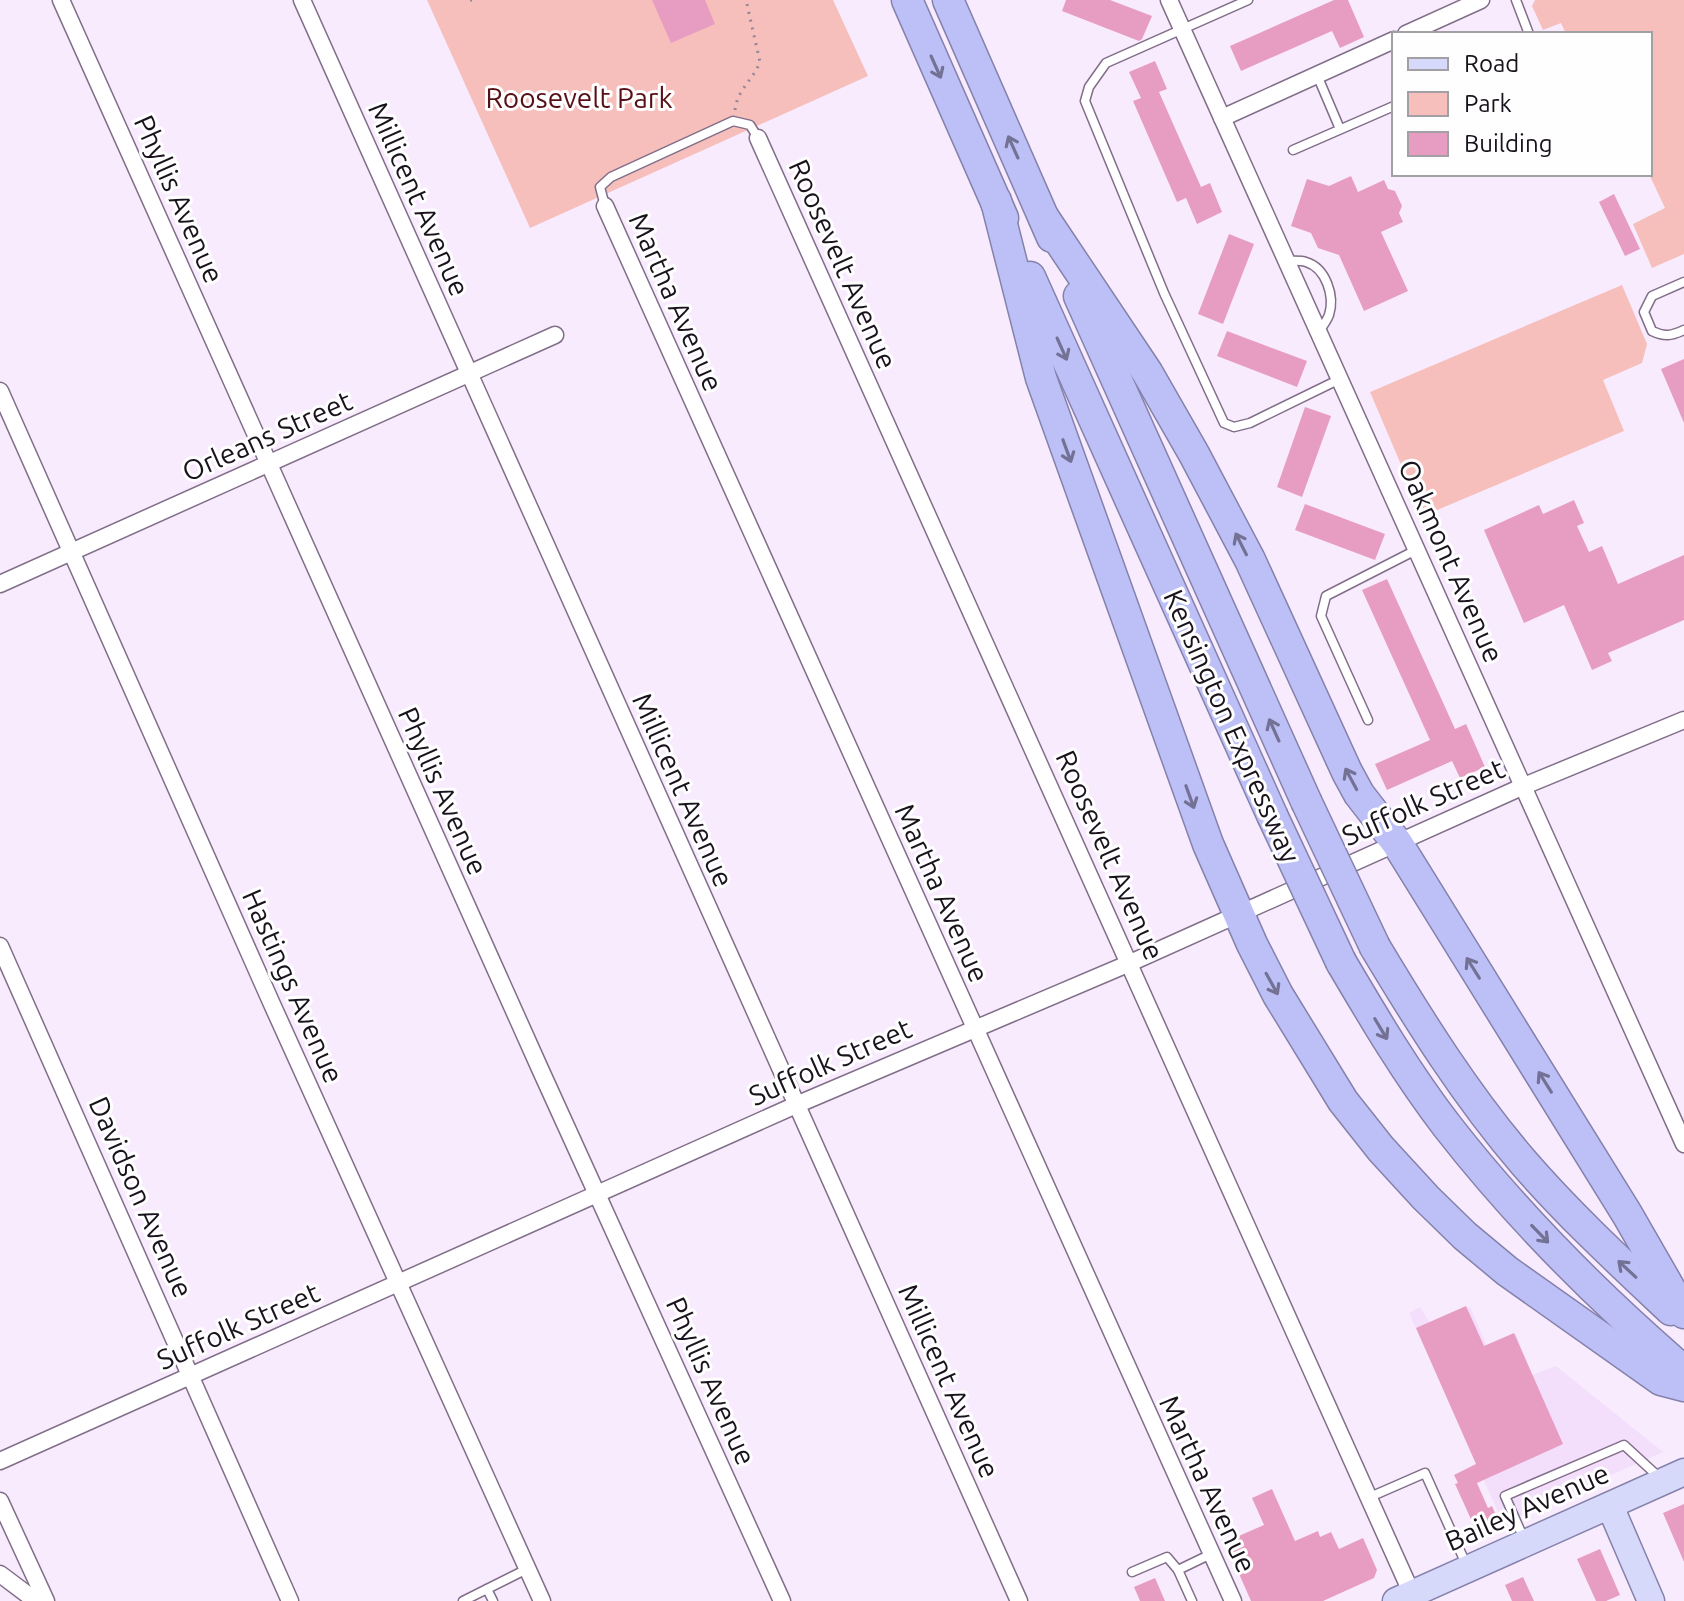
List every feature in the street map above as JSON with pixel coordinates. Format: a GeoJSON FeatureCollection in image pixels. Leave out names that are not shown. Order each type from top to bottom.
{"type":"FeatureCollection","features":[{"type":"Feature","properties":{"kind":"highway","name":"Kensington Expressway"},"geometry":{"type":"LineString","coordinates":[[907,0],[1272,815],[1341,962],[1391,1046],[1446,1125],[1511,1203],[1676,1375]]}},
{"type":"Feature","properties":{"kind":"highway","name":"Kensington Expressway"},"geometry":{"type":"LineString","coordinates":[[948,0],[1306,801],[1375,947],[1435,1045],[1523,1162],[1582,1226],[1684,1322]]}},
{"type":"Feature","properties":{"kind":"highway"},"geometry":{"type":"LineString","coordinates":[[996,201],[1041,378],[1192,800],[1264,970],[1309,1048],[1343,1101],[1381,1149],[1465,1236],[1507,1271],[1676,1375]]}},
{"type":"Feature","properties":{"kind":"highway"},"geometry":{"type":"LineString","coordinates":[[1044,218],[1147,372],[1194,454],[1250,560],[1359,794],[1397,843],[1684,1313]]}},
{"type":"Feature","properties":{"kind":"main road","name":"Bailey Avenue"},"geometry":{"type":"LineString","coordinates":[[1404,1598],[1674,1477]]}},
{"type":"Feature","properties":{"kind":"main road"},"geometry":{"type":"LineString","coordinates":[[1610,1506],[1651,1601]]}},
{"type":"Feature","properties":{"kind":"street","name":"Phyllis Avenue"},"geometry":{"type":"LineString","coordinates":[[61,0],[782,1601]]}},
{"type":"Feature","properties":{"kind":"street","name":"Millicent Avenue"},"geometry":{"type":"LineString","coordinates":[[302,0],[1019,1601]]}},
{"type":"Feature","properties":{"kind":"street","name":"Oakmont Avenue"},"geometry":{"type":"LineString","coordinates":[[1169,0],[1684,1144]]}},
{"type":"Feature","properties":{"kind":"street"},"geometry":{"type":"LineString","coordinates":[[1410,32],[1481,0]]}},
{"type":"Feature","properties":{"kind":"street"},"geometry":{"type":"LineString","coordinates":[[1222,118],[1392,41]]}},
{"type":"Feature","properties":{"kind":"street","name":"Roosevelt Avenue"},"geometry":{"type":"LineString","coordinates":[[758,138],[1370,1497],[1404,1598]]}},
{"type":"Feature","properties":{"kind":"street","name":"Martha Avenue"},"geometry":{"type":"LineString","coordinates":[[605,206],[1233,1601]]}},
{"type":"Feature","properties":{"kind":"street","name":"Orleans Street"},"geometry":{"type":"LineString","coordinates":[[0,584],[555,335]]}},
{"type":"Feature","properties":{"kind":"street","name":"Hastings Avenue"},"geometry":{"type":"LineString","coordinates":[[0,391],[542,1601]]}},
{"type":"Feature","properties":{"kind":"street","name":"Suffolk Street"},"geometry":{"type":"LineString","coordinates":[[0,1461],[796,1105],[1130,963],[1524,786],[1684,720]]}},
{"type":"Feature","properties":{"kind":"street","name":"Davidson Avenue"},"geometry":{"type":"LineString","coordinates":[[0,946],[290,1601]]}},
{"type":"Feature","properties":{"kind":"street"},"geometry":{"type":"LineString","coordinates":[[0,1501],[46,1601]]}},
{"type":"Feature","properties":{"kind":"street"},"geometry":{"type":"LineString","coordinates":[[0,1574],[36,1601]]}},
{"type":"Feature","properties":{"kind":"lane"},"geometry":{"type":"LineString","coordinates":[[1248,0],[1106,63],[1089,87],[1085,101],[1164,293],[1224,423],[1234,427],[1250,423],[1340,379]]}},
{"type":"Feature","properties":{"kind":"lane"},"geometry":{"type":"LineString","coordinates":[[1516,0],[1528,32]]}},
{"type":"Feature","properties":{"kind":"lane"},"geometry":{"type":"LineString","coordinates":[[1317,74],[1340,129]]}},
{"type":"Feature","properties":{"kind":"lane"},"geometry":{"type":"LineString","coordinates":[[1293,150],[1392,107]]}},
{"type":"Feature","properties":{"kind":"lane"},"geometry":{"type":"LineString","coordinates":[[605,206],[600,187],[611,177],[733,121],[750,125],[758,138]]}},
{"type":"Feature","properties":{"kind":"lane"},"geometry":{"type":"LineString","coordinates":[[1287,261],[1307,262],[1319,271],[1329,285],[1332,299],[1329,316],[1319,332]]}},
{"type":"Feature","properties":{"kind":"lane"},"geometry":{"type":"LineString","coordinates":[[1684,282],[1652,296],[1644,312],[1652,331],[1660,335],[1669,337],[1684,330]]}},
{"type":"Feature","properties":{"kind":"lane"},"geometry":{"type":"LineString","coordinates":[[1368,720],[1321,616],[1326,596],[1417,549]]}},
{"type":"Feature","properties":{"kind":"lane"},"geometry":{"type":"LineString","coordinates":[[1526,1543],[1505,1496],[1624,1445],[1674,1477]]}},
{"type":"Feature","properties":{"kind":"lane"},"geometry":{"type":"LineString","coordinates":[[1370,1497],[1425,1473],[1468,1569]]}},
{"type":"Feature","properties":{"kind":"lane"},"geometry":{"type":"LineString","coordinates":[[1178,1570],[1211,1554]]}},
{"type":"Feature","properties":{"kind":"lane"},"geometry":{"type":"LineString","coordinates":[[1132,1572],[1167,1557],[1178,1570],[1192,1601]]}},
{"type":"Feature","properties":{"kind":"lane"},"geometry":{"type":"LineString","coordinates":[[463,1601],[527,1569]]}},
{"type":"Feature","properties":{"kind":"lane"},"geometry":{"type":"LineString","coordinates":[[487,1589],[493,1601]]}},
{"type":"Feature","properties":{"kind":"path"},"geometry":{"type":"LineString","coordinates":[[470,0],[478,0]]}},
{"type":"Feature","properties":{"kind":"path"},"geometry":{"type":"LineString","coordinates":[[733,121],[736,97],[757,72],[760,62],[746,0]]}},
{"type":"Feature","properties":{"kind":"shaded area"},"geometry":{"type":"Polygon","coordinates":[[[1420,1307],[1430,1323],[1470,1307],[1487,1346],[1516,1334],[1532,1375],[1556,1366],[1663,1452],[1503,1523],[1409,1313],[1420,1307]]]}},
{"type":"Feature","properties":{"kind":"green space","name":"Roosevelt Park"},"geometry":{"type":"Polygon","coordinates":[[[427,0],[833,0],[868,76],[530,228],[427,0]]]}},
{"type":"Feature","properties":{"kind":"green space"},"geometry":{"type":"Polygon","coordinates":[[[1535,0],[1684,0],[1684,254],[1652,268],[1633,224],[1665,208],[1650,176],[1652,32],[1565,32],[1561,23],[1543,30],[1532,6],[1535,0]]]}},
{"type":"Feature","properties":{"kind":"green space"},"geometry":{"type":"Polygon","coordinates":[[[1622,285],[1647,344],[1642,363],[1603,380],[1624,431],[1423,516],[1370,392],[1622,285]]]}},
{"type":"Feature","properties":{"kind":"building"},"geometry":{"type":"Polygon","coordinates":[[[652,0],[705,0],[715,24],[671,43],[652,0]]]}},
{"type":"Feature","properties":{"kind":"building"},"geometry":{"type":"Polygon","coordinates":[[[1066,0],[1110,0],[1152,16],[1139,41],[1062,11],[1066,0]]]}},
{"type":"Feature","properties":{"kind":"building"},"geometry":{"type":"Polygon","coordinates":[[[1334,0],[1348,0],[1364,37],[1340,48],[1332,31],[1241,71],[1230,46],[1334,0]]]}},
{"type":"Feature","properties":{"kind":"building"},"geometry":{"type":"Polygon","coordinates":[[[1155,61],[1167,89],[1159,92],[1201,187],[1210,183],[1222,212],[1197,224],[1186,198],[1177,202],[1133,101],[1141,98],[1129,72],[1155,61]]]}},
{"type":"Feature","properties":{"kind":"building"},"geometry":{"type":"Polygon","coordinates":[[[1351,176],[1358,192],[1384,180],[1388,189],[1395,191],[1402,206],[1399,213],[1403,222],[1381,232],[1408,291],[1364,311],[1339,255],[1318,248],[1311,233],[1291,226],[1307,179],[1329,186],[1351,176]]]}},
{"type":"Feature","properties":{"kind":"building"},"geometry":{"type":"Polygon","coordinates":[[[1614,194],[1640,249],[1625,256],[1599,202],[1614,194]]]}},
{"type":"Feature","properties":{"kind":"building"},"geometry":{"type":"Polygon","coordinates":[[[1229,234],[1254,244],[1223,324],[1198,314],[1229,234]]]}},
{"type":"Feature","properties":{"kind":"building"},"geometry":{"type":"Polygon","coordinates":[[[1227,331],[1307,361],[1297,387],[1217,356],[1227,331]]]}},
{"type":"Feature","properties":{"kind":"building"},"geometry":{"type":"Polygon","coordinates":[[[1684,359],[1684,423],[1661,369],[1684,359]]]}},
{"type":"Feature","properties":{"kind":"building"},"geometry":{"type":"Polygon","coordinates":[[[1305,407],[1331,416],[1302,497],[1277,487],[1305,407]]]}},
{"type":"Feature","properties":{"kind":"building"},"geometry":{"type":"Polygon","coordinates":[[[1574,500],[1584,523],[1577,526],[1589,552],[1602,546],[1618,584],[1684,555],[1684,620],[1608,653],[1612,661],[1592,670],[1564,605],[1524,623],[1484,530],[1539,505],[1543,514],[1574,500]]]}},
{"type":"Feature","properties":{"kind":"building"},"geometry":{"type":"Polygon","coordinates":[[[1305,504],[1385,534],[1375,560],[1295,530],[1305,504]]]}},
{"type":"Feature","properties":{"kind":"building"},"geometry":{"type":"Polygon","coordinates":[[[1387,579],[1455,729],[1466,724],[1485,767],[1460,778],[1452,761],[1387,790],[1375,764],[1430,740],[1362,590],[1387,579]]]}},
{"type":"Feature","properties":{"kind":"building"},"geometry":{"type":"Polygon","coordinates":[[[1466,1306],[1484,1346],[1514,1333],[1563,1444],[1477,1483],[1501,1527],[1479,1537],[1455,1484],[1458,1483],[1454,1475],[1476,1464],[1416,1328],[1466,1306]]]}},
{"type":"Feature","properties":{"kind":"building"},"geometry":{"type":"Polygon","coordinates":[[[1272,1489],[1295,1541],[1318,1531],[1320,1537],[1331,1532],[1339,1549],[1363,1538],[1377,1570],[1374,1578],[1323,1601],[1251,1601],[1225,1542],[1264,1525],[1252,1498],[1272,1489]]]}},
{"type":"Feature","properties":{"kind":"building"},"geometry":{"type":"Polygon","coordinates":[[[1684,1504],[1684,1562],[1663,1513],[1684,1504]]]}},
{"type":"Feature","properties":{"kind":"building"},"geometry":{"type":"Polygon","coordinates":[[[1600,1549],[1620,1595],[1606,1601],[1596,1601],[1577,1559],[1600,1549]]]}},
{"type":"Feature","properties":{"kind":"building"},"geometry":{"type":"Polygon","coordinates":[[[1523,1577],[1534,1601],[1512,1601],[1505,1585],[1523,1577]]]}},
{"type":"Feature","properties":{"kind":"building"},"geometry":{"type":"Polygon","coordinates":[[[1155,1578],[1165,1601],[1140,1601],[1134,1587],[1155,1578]]]}}]}
